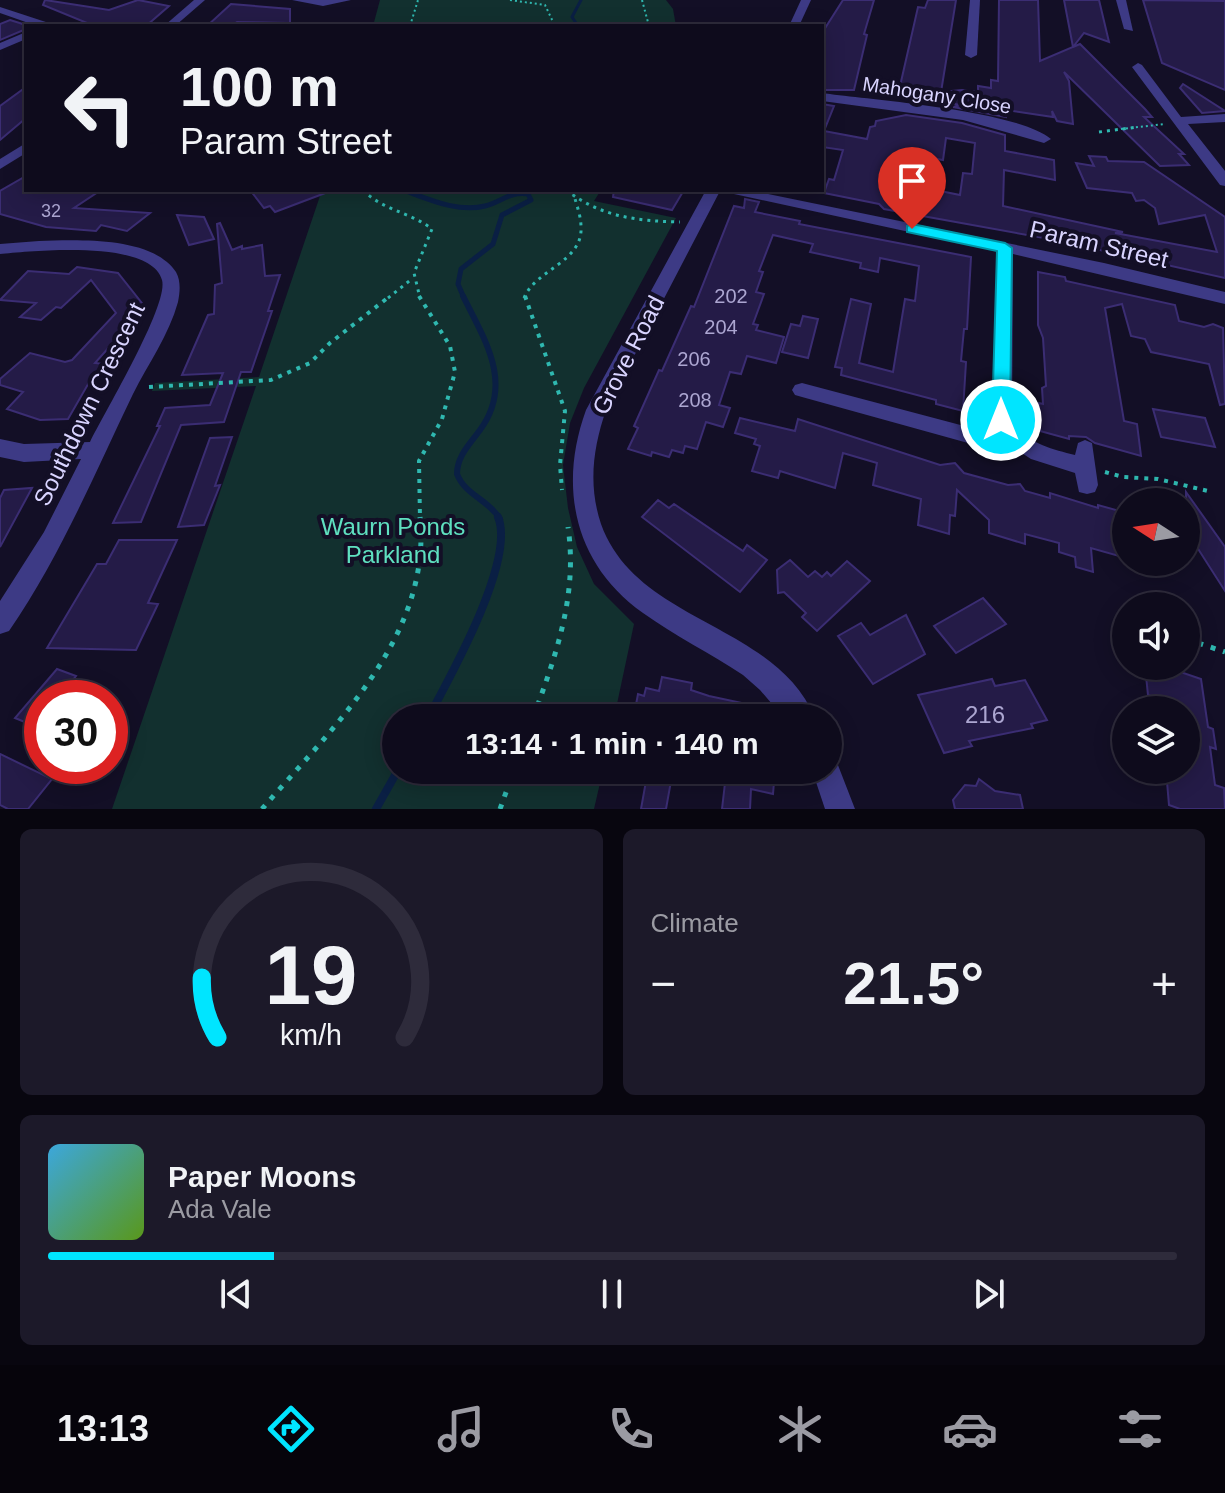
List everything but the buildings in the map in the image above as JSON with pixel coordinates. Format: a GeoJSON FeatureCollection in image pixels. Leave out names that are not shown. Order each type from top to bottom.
{"type":"FeatureCollection","features":[{"type":"Feature","properties":{"kind":"street"},"geometry":{"type":"LineString","coordinates":[[171,24],[200,0]]}},
{"type":"Feature","properties":{"kind":"street"},"geometry":{"type":"LineString","coordinates":[[297,0],[323,3],[346,0]]}},
{"type":"Feature","properties":{"kind":"street"},"geometry":{"type":"LineString","coordinates":[[795,24],[806,0]]}},
{"type":"Feature","properties":{"kind":"street"},"geometry":{"type":"LineString","coordinates":[[971,55],[975,0]]}},
{"type":"Feature","properties":{"kind":"street"},"geometry":{"type":"LineString","coordinates":[[1121,0],[1123,28],[1142,30]]}},
{"type":"Feature","properties":{"kind":"street"},"geometry":{"type":"LineString","coordinates":[[0,10],[42,24]]}},
{"type":"Feature","properties":{"kind":"street"},"geometry":{"type":"LineString","coordinates":[[0,47],[24,36]]}},
{"type":"Feature","properties":{"kind":"street"},"geometry":{"type":"LineString","coordinates":[[1138,67],[1176,123],[1210,158],[1225,182]]}},
{"type":"Feature","properties":{"kind":"street","name":"Mahogany Close"},"geometry":{"type":"LineString","coordinates":[[824,97],[961,116],[1015,128],[1044,139]]}},
{"type":"Feature","properties":{"kind":"street"},"geometry":{"type":"LineString","coordinates":[[1176,123],[1225,118]]}},
{"type":"Feature","properties":{"kind":"street"},"geometry":{"type":"LineString","coordinates":[[0,165],[24,148]]}},
{"type":"Feature","properties":{"kind":"street","name":"Grove Road"},"geometry":{"type":"LineString","coordinates":[[712,192],[600,404],[585,446],[583,477],[586,512],[596,544],[629,588],[769,676],[790,704]]}},
{"type":"Feature","properties":{"kind":"street","name":"Param Street"},"geometry":{"type":"LineString","coordinates":[[736,192],[1225,298]]}},
{"type":"Feature","properties":{"kind":"street","name":"Southdown Crescent"},"geometry":{"type":"LineString","coordinates":[[0,249],[74,244],[134,253],[160,264],[169,274],[172,285],[170,299],[52,538],[0,622]]}},
{"type":"Feature","properties":{"kind":"street"},"geometry":{"type":"LineString","coordinates":[[1005,248],[1000,412],[1007,431],[1030,450],[1086,467]]}},
{"type":"Feature","properties":{"kind":"street"},"geometry":{"type":"LineString","coordinates":[[802,391],[968,435],[1007,431]]}},
{"type":"Feature","properties":{"kind":"street"},"geometry":{"type":"LineString","coordinates":[[0,448],[24,453],[96,450]]}},
{"type":"Feature","properties":{"kind":"street"},"geometry":{"type":"LineString","coordinates":[[831,784],[840,809]]}},
{"type":"Feature","properties":{"kind":"path"},"geometry":{"type":"LineString","coordinates":[[411,24],[418,0]]}},
{"type":"Feature","properties":{"kind":"path"},"geometry":{"type":"LineString","coordinates":[[510,0],[545,5],[554,24]]}},
{"type":"Feature","properties":{"kind":"path"},"geometry":{"type":"LineString","coordinates":[[642,0],[648,24]]}},
{"type":"Feature","properties":{"kind":"path"},"geometry":{"type":"LineString","coordinates":[[1099,132],[1176,123]]}},
{"type":"Feature","properties":{"kind":"path"},"geometry":{"type":"LineString","coordinates":[[126,388],[271,380],[290,373],[310,363],[330,343],[414,278],[432,229],[425,222],[383,206],[366,192]]}},
{"type":"Feature","properties":{"kind":"path"},"geometry":{"type":"LineString","coordinates":[[573,192],[581,202],[620,216],[693,225]]}},
{"type":"Feature","properties":{"kind":"path"},"geometry":{"type":"LineString","coordinates":[[562,494],[560,465],[565,411],[524,299],[528,289],[568,256],[580,240],[580,215],[573,192]]}},
{"type":"Feature","properties":{"kind":"path"},"geometry":{"type":"LineString","coordinates":[[262,809],[334,724],[391,647],[415,597],[422,561],[418,467],[422,451],[440,424],[455,370],[448,342],[418,295],[414,278]]}},
{"type":"Feature","properties":{"kind":"path"},"geometry":{"type":"LineString","coordinates":[[1086,467],[1123,477],[1158,479],[1208,491]]}},
{"type":"Feature","properties":{"kind":"path"},"geometry":{"type":"LineString","coordinates":[[538,704],[558,649],[567,601],[572,549],[567,522]]}},
{"type":"Feature","properties":{"kind":"path"},"geometry":{"type":"LineString","coordinates":[[1200,644],[1225,652]]}},
{"type":"Feature","properties":{"kind":"path"},"geometry":{"type":"LineString","coordinates":[[500,809],[509,784]]}},
{"type":"Feature","properties":{"kind":"green space"},"geometry":{"type":"Polygon","coordinates":[[[380,0],[666,0],[673,9],[676,24],[374,24],[380,0]]]}},
{"type":"Feature","properties":{"kind":"green space","name":"Waurn Ponds Parkland"},"geometry":{"type":"Polygon","coordinates":[[[321,192],[600,192],[594,201],[676,218],[584,388],[570,423],[563,465],[577,547],[594,584],[634,624],[617,704],[382,704],[382,784],[600,784],[594,809],[112,809],[121,784],[128,784],[128,762],[256,386],[152,391],[155,383],[259,377],[321,192]]]}},
{"type":"Feature","properties":{"kind":"waterway"},"geometry":{"type":"LineString","coordinates":[[577,24],[572,17],[581,0]]}},
{"type":"Feature","properties":{"kind":"waterway"},"geometry":{"type":"LineString","coordinates":[[409,192],[464,208],[485,206],[511,195],[528,194],[531,200],[502,215],[493,244],[461,269],[458,284],[464,298]]}},
{"type":"Feature","properties":{"kind":"waterway"},"geometry":{"type":"LineString","coordinates":[[464,298],[487,346],[495,379],[495,396],[490,413],[462,456],[457,474],[466,487],[500,519]]}},
{"type":"Feature","properties":{"kind":"waterway"},"geometry":{"type":"LineString","coordinates":[[435,704],[465,648],[490,589],[501,536],[498,517]]}},
{"type":"Feature","properties":{"kind":"waterway"},"geometry":{"type":"LineString","coordinates":[[376,809],[390,784]]}},
{"type":"Feature","properties":{"kind":"route"},"geometry":{"type":"LineString","coordinates":[[912,229],[1005,248],[1001,420]]}}]}
